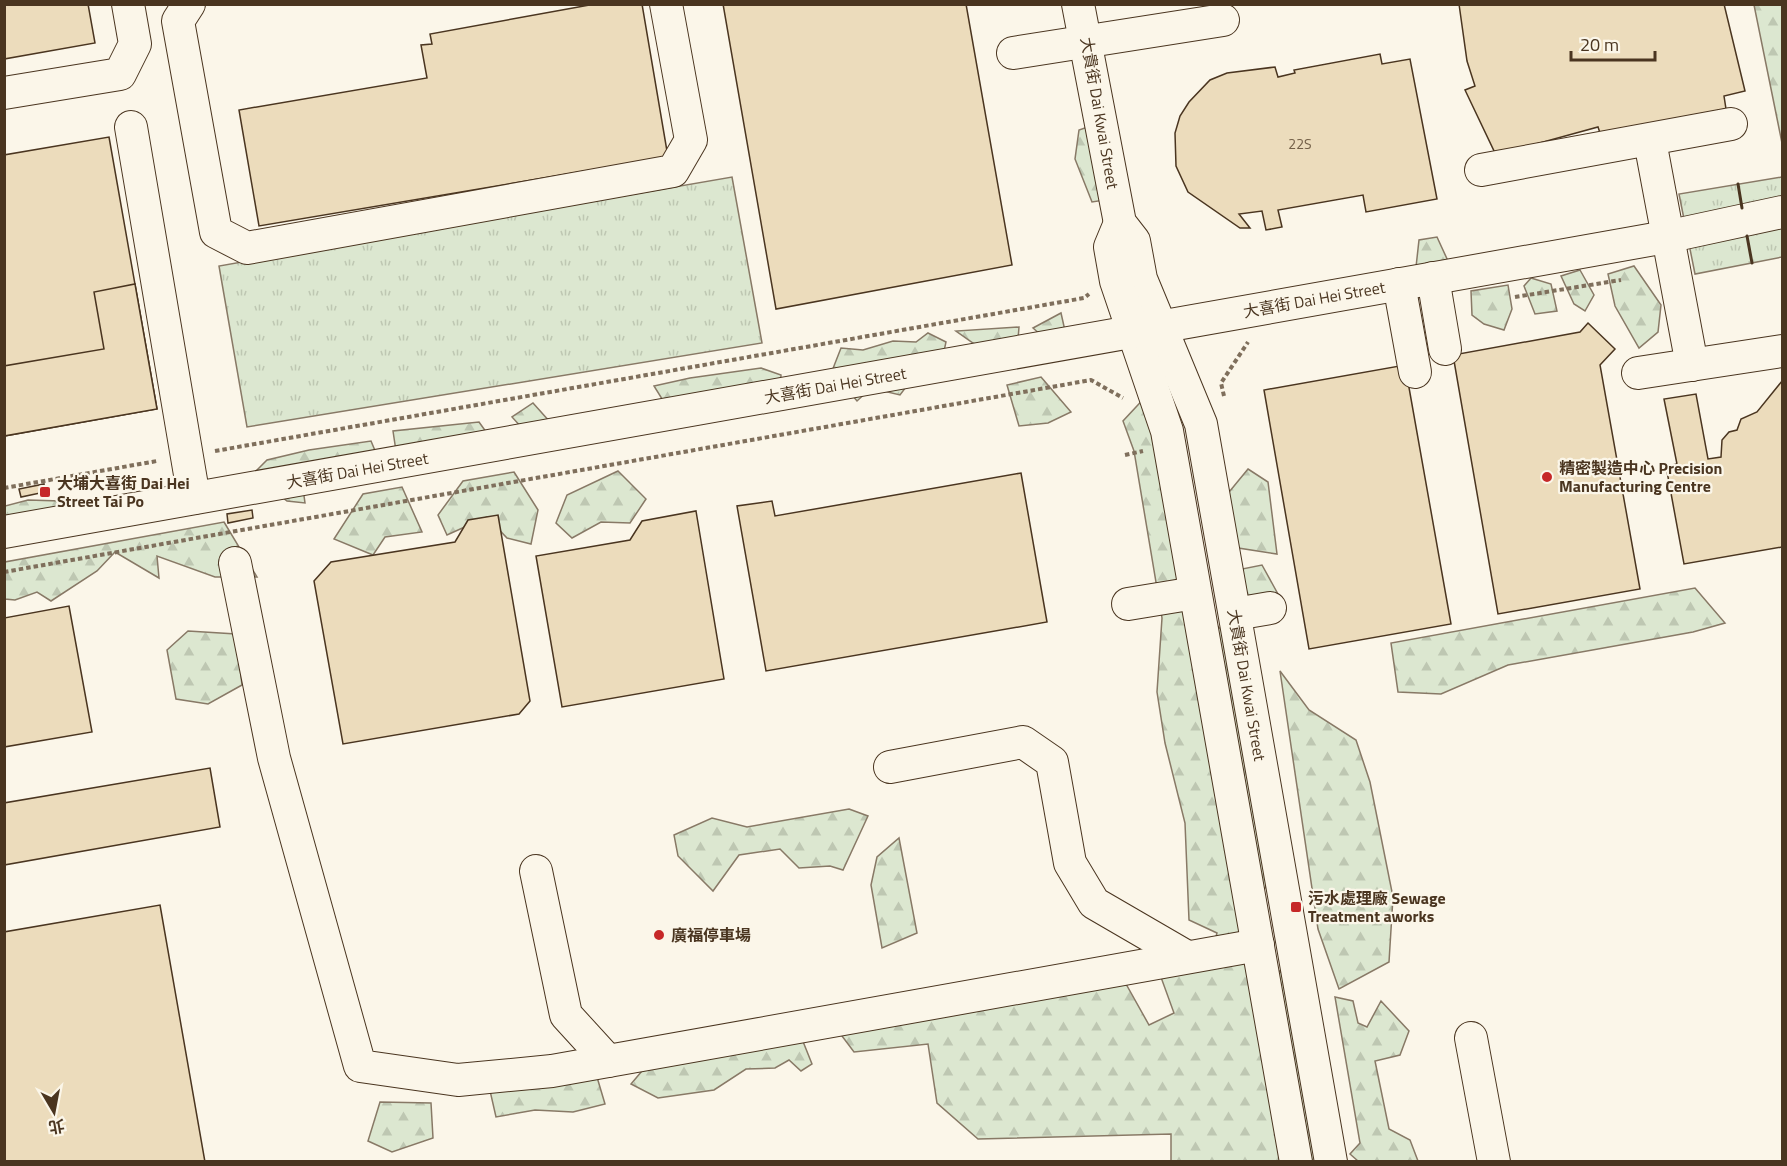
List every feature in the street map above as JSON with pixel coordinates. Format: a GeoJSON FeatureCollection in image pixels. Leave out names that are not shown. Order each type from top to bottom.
{"type":"FeatureCollection","features":[{"type":"Feature","properties":{"kind":"street"},"geometry":{"type":"LineString","coordinates":[[4,93],[120,74],[135,44],[128,4]]}},
{"type":"Feature","properties":{"kind":"street"},"geometry":{"type":"LineString","coordinates":[[189,4],[178,21],[216,232],[247,248],[673,171],[691,140],[666,4]]}},
{"type":"Feature","properties":{"kind":"street","name":"大貴街 Dai Kwai Street"},"geometry":{"type":"LineString","coordinates":[[1078,4],[1087,41],[1120,223],[1110,247],[1116,281],[1147,329],[1201,424],[1331,1161]]}},
{"type":"Feature","properties":{"kind":"street"},"geometry":{"type":"LineString","coordinates":[[1013,53],[1223,20]]}},
{"type":"Feature","properties":{"kind":"street"},"geometry":{"type":"LineString","coordinates":[[1480,170],[1652,149],[1731,124]]}},
{"type":"Feature","properties":{"kind":"street"},"geometry":{"type":"LineString","coordinates":[[131,127],[194,498]]}},
{"type":"Feature","properties":{"kind":"street"},"geometry":{"type":"LineString","coordinates":[[1652,149],[1666,237],[1692,365]]}},
{"type":"Feature","properties":{"kind":"street","name":"大喜街 Dai Hei Street"},"geometry":{"type":"LineString","coordinates":[[4,532],[1666,237],[1782,212]]}},
{"type":"Feature","properties":{"kind":"street"},"geometry":{"type":"LineString","coordinates":[[1433,278],[1445,349]]}},
{"type":"Feature","properties":{"kind":"street"},"geometry":{"type":"LineString","coordinates":[[1399,284],[1415,372]]}},
{"type":"Feature","properties":{"kind":"street","name":"大貴街 Dai Kwai Street"},"geometry":{"type":"LineString","coordinates":[[1147,329],[1296,1161]]}},
{"type":"Feature","properties":{"kind":"street"},"geometry":{"type":"LineString","coordinates":[[1638,373],[1782,351]]}},
{"type":"Feature","properties":{"kind":"street"},"geometry":{"type":"LineString","coordinates":[[235,563],[274,758],[360,1066],[458,1080],[552,1071],[1258,945]]}},
{"type":"Feature","properties":{"kind":"street"},"geometry":{"type":"LineString","coordinates":[[1128,604],[1195,593]]}},
{"type":"Feature","properties":{"kind":"street"},"geometry":{"type":"LineString","coordinates":[[1234,614],[1270,608]]}},
{"type":"Feature","properties":{"kind":"street"},"geometry":{"type":"LineString","coordinates":[[890,767],[1023,742],[1052,762],[1070,863],[1094,903],[1187,957]]}},
{"type":"Feature","properties":{"kind":"street"},"geometry":{"type":"LineString","coordinates":[[536,871],[566,1015],[608,1061]]}},
{"type":"Feature","properties":{"kind":"street"},"geometry":{"type":"LineString","coordinates":[[1471,1038],[1494,1161]]}},
{"type":"Feature","properties":{"kind":"path"},"geometry":{"type":"LineString","coordinates":[[1507,298],[1621,280]]}},
{"type":"Feature","properties":{"kind":"path"},"geometry":{"type":"LineString","coordinates":[[4,488],[1084,298],[1096,288]]}},
{"type":"Feature","properties":{"kind":"path"},"geometry":{"type":"LineString","coordinates":[[1225,404],[1221,383],[1249,340],[1258,339]]}},
{"type":"Feature","properties":{"kind":"path"},"geometry":{"type":"LineString","coordinates":[[4,572],[1091,380],[1129,401]]}},
{"type":"Feature","properties":{"kind":"path"},"geometry":{"type":"LineString","coordinates":[[1125,455],[1146,451],[1144,440]]}},
{"type":"Feature","properties":{"kind":"green space"},"geometry":{"type":"Polygon","coordinates":[[[1754,5],[1782,5],[1782,143],[1754,5]]]}},
{"type":"Feature","properties":{"kind":"green space"},"geometry":{"type":"Polygon","coordinates":[[[1102,122],[1118,198],[1092,202],[1075,159],[1079,130],[1102,122]]]}},
{"type":"Feature","properties":{"kind":"green space"},"geometry":{"type":"Polygon","coordinates":[[[732,177],[762,343],[247,427],[219,266],[732,177]]]}},
{"type":"Feature","properties":{"kind":"green space"},"geometry":{"type":"Polygon","coordinates":[[[1782,177],[1782,257],[1695,274],[1679,194],[1782,177]]]}},
{"type":"Feature","properties":{"kind":"green space"},"geometry":{"type":"Polygon","coordinates":[[[1437,237],[1448,261],[1416,267],[1419,240],[1437,237]]]}},
{"type":"Feature","properties":{"kind":"green space"},"geometry":{"type":"Polygon","coordinates":[[[1634,266],[1661,305],[1658,332],[1639,348],[1615,306],[1608,274],[1634,266]]]}},
{"type":"Feature","properties":{"kind":"green space"},"geometry":{"type":"Polygon","coordinates":[[[1580,270],[1594,295],[1585,311],[1574,304],[1561,276],[1580,270]]]}},
{"type":"Feature","properties":{"kind":"green space"},"geometry":{"type":"Polygon","coordinates":[[[1531,278],[1551,284],[1557,311],[1535,314],[1524,286],[1531,278]]]}},
{"type":"Feature","properties":{"kind":"green space"},"geometry":{"type":"Polygon","coordinates":[[[1508,285],[1512,309],[1504,330],[1484,324],[1472,315],[1471,291],[1508,285]]]}},
{"type":"Feature","properties":{"kind":"green space"},"geometry":{"type":"Polygon","coordinates":[[[1061,313],[1070,353],[1062,354],[1033,328],[1061,313]]]}},
{"type":"Feature","properties":{"kind":"green space"},"geometry":{"type":"Polygon","coordinates":[[[1019,327],[1016,364],[973,343],[956,331],[1019,327]]]}},
{"type":"Feature","properties":{"kind":"green space"},"geometry":{"type":"Polygon","coordinates":[[[928,333],[946,342],[939,374],[912,379],[900,395],[871,388],[857,401],[832,371],[841,348],[863,350],[893,341],[916,342],[928,333]]]}},
{"type":"Feature","properties":{"kind":"green space"},"geometry":{"type":"Polygon","coordinates":[[[761,368],[781,375],[779,409],[667,407],[654,386],[690,378],[761,368]]]}},
{"type":"Feature","properties":{"kind":"green space"},"geometry":{"type":"Polygon","coordinates":[[[1041,377],[1071,412],[1048,423],[1019,426],[1007,385],[1041,377]]]}},
{"type":"Feature","properties":{"kind":"green space"},"geometry":{"type":"Polygon","coordinates":[[[1150,392],[1201,609],[1236,645],[1278,865],[1247,920],[1254,949],[1307,995],[1327,1161],[1171,1161],[1171,1134],[978,1139],[937,1103],[928,1044],[854,1052],[833,1024],[1126,984],[1149,1025],[1174,1013],[1158,969],[1212,952],[1217,933],[1189,920],[1185,823],[1165,743],[1157,692],[1162,618],[1134,451],[1123,421],[1150,392]]]}},
{"type":"Feature","properties":{"kind":"green space"},"geometry":{"type":"Polygon","coordinates":[[[533,403],[567,441],[542,450],[512,417],[533,403]]]}},
{"type":"Feature","properties":{"kind":"green space"},"geometry":{"type":"Polygon","coordinates":[[[479,422],[499,450],[396,451],[393,431],[479,422]]]}},
{"type":"Feature","properties":{"kind":"green space"},"geometry":{"type":"Polygon","coordinates":[[[371,441],[376,453],[300,467],[305,503],[287,501],[253,474],[267,460],[309,450],[371,441]]]}},
{"type":"Feature","properties":{"kind":"green space"},"geometry":{"type":"Polygon","coordinates":[[[1248,469],[1268,482],[1277,554],[1232,547],[1225,497],[1248,469]]]}},
{"type":"Feature","properties":{"kind":"green space"},"geometry":{"type":"Polygon","coordinates":[[[618,471],[646,499],[630,523],[601,522],[572,538],[556,523],[567,495],[618,471]]]}},
{"type":"Feature","properties":{"kind":"green space"},"geometry":{"type":"Polygon","coordinates":[[[514,472],[538,510],[531,544],[507,538],[487,517],[447,535],[438,515],[463,481],[514,472]]]}},
{"type":"Feature","properties":{"kind":"green space"},"geometry":{"type":"Polygon","coordinates":[[[402,487],[422,532],[385,537],[373,555],[334,539],[363,494],[402,487]]]}},
{"type":"Feature","properties":{"kind":"green space"},"geometry":{"type":"Polygon","coordinates":[[[28,500],[60,501],[45,535],[5,520],[5,506],[28,500]]]}},
{"type":"Feature","properties":{"kind":"green space"},"geometry":{"type":"Polygon","coordinates":[[[224,522],[257,577],[215,577],[157,556],[159,578],[115,552],[97,571],[51,601],[37,592],[15,600],[5,599],[5,562],[224,522]]]}},
{"type":"Feature","properties":{"kind":"green space"},"geometry":{"type":"Polygon","coordinates":[[[1262,565],[1278,594],[1273,620],[1251,624],[1242,569],[1262,565]]]}},
{"type":"Feature","properties":{"kind":"green space"},"geometry":{"type":"Polygon","coordinates":[[[1695,588],[1725,623],[1693,632],[1508,665],[1441,694],[1398,692],[1391,643],[1695,588]]]}},
{"type":"Feature","properties":{"kind":"green space"},"geometry":{"type":"Polygon","coordinates":[[[188,631],[236,634],[242,685],[208,704],[176,699],[167,650],[188,631]]]}},
{"type":"Feature","properties":{"kind":"green space"},"geometry":{"type":"Polygon","coordinates":[[[1280,671],[1309,710],[1356,740],[1370,782],[1393,897],[1389,962],[1339,989],[1318,929],[1280,671]]]}},
{"type":"Feature","properties":{"kind":"green space"},"geometry":{"type":"Polygon","coordinates":[[[849,809],[868,816],[843,870],[830,866],[799,868],[780,849],[739,855],[713,891],[678,856],[674,835],[712,818],[747,827],[849,809]]]}},
{"type":"Feature","properties":{"kind":"green space"},"geometry":{"type":"Polygon","coordinates":[[[899,838],[917,933],[882,948],[871,885],[877,857],[899,838]]]}},
{"type":"Feature","properties":{"kind":"green space"},"geometry":{"type":"Polygon","coordinates":[[[1335,997],[1353,1001],[1358,1023],[1367,1027],[1381,1001],[1409,1031],[1400,1055],[1375,1061],[1389,1129],[1410,1140],[1418,1161],[1358,1161],[1350,1154],[1360,1143],[1335,997]]]}},
{"type":"Feature","properties":{"kind":"green space"},"geometry":{"type":"Polygon","coordinates":[[[800,1034],[812,1064],[801,1071],[789,1060],[775,1068],[746,1069],[714,1090],[658,1098],[631,1084],[653,1058],[800,1034]]]}},
{"type":"Feature","properties":{"kind":"green space"},"geometry":{"type":"Polygon","coordinates":[[[594,1067],[605,1104],[573,1112],[535,1110],[496,1117],[488,1082],[594,1067]]]}},
{"type":"Feature","properties":{"kind":"green space"},"geometry":{"type":"Polygon","coordinates":[[[380,1102],[431,1103],[433,1138],[392,1152],[368,1141],[380,1102]]]}},
{"type":"Feature","properties":{"kind":"building"},"geometry":{"type":"Polygon","coordinates":[[[4,4],[88,4],[95,43],[4,59],[4,4]]]}},
{"type":"Feature","properties":{"kind":"building"},"geometry":{"type":"Polygon","coordinates":[[[595,4],[642,4],[668,157],[259,226],[239,110],[427,78],[421,45],[432,44],[430,34],[595,4]]]}},
{"type":"Feature","properties":{"kind":"building"},"geometry":{"type":"Polygon","coordinates":[[[723,4],[966,4],[1012,265],[776,309],[723,4]]]}},
{"type":"Feature","properties":{"kind":"building"},"geometry":{"type":"Polygon","coordinates":[[[1459,4],[1724,4],[1745,91],[1724,96],[1726,109],[1600,133],[1598,127],[1496,155],[1465,90],[1475,86],[1467,61],[1459,4]]]}},
{"type":"Feature","properties":{"kind":"building"},"geometry":{"type":"Polygon","coordinates":[[[1380,54],[1382,64],[1410,59],[1437,199],[1366,212],[1363,195],[1278,210],[1282,227],[1266,230],[1262,211],[1239,214],[1250,228],[1240,228],[1188,192],[1176,166],[1175,133],[1180,116],[1189,102],[1210,80],[1227,73],[1275,67],[1278,77],[1295,73],[1294,70],[1380,54]]]}},
{"type":"Feature","properties":{"kind":"building"},"geometry":{"type":"Polygon","coordinates":[[[109,137],[157,409],[4,436],[4,155],[109,137]]]}},
{"type":"Feature","properties":{"kind":"building"},"geometry":{"type":"Polygon","coordinates":[[[135,284],[157,409],[4,436],[4,366],[104,349],[94,292],[135,284]]]}},
{"type":"Feature","properties":{"kind":"building","name":"精密製造中心 Precision Manufacturing Centre"},"geometry":{"type":"Polygon","coordinates":[[[1588,323],[1615,349],[1600,365],[1640,589],[1498,614],[1453,355],[1580,332],[1588,323]]]}},
{"type":"Feature","properties":{"kind":"building"},"geometry":{"type":"Polygon","coordinates":[[[1405,365],[1451,624],[1309,649],[1264,390],[1405,365]]]}},
{"type":"Feature","properties":{"kind":"building"},"geometry":{"type":"Polygon","coordinates":[[[1782,381],[1782,547],[1684,564],[1666,466],[1677,464],[1664,399],[1696,394],[1708,459],[1721,457],[1722,440],[1729,432],[1737,430],[1741,419],[1757,412],[1782,381]]]}},
{"type":"Feature","properties":{"kind":"building"},"geometry":{"type":"Polygon","coordinates":[[[1021,473],[1047,622],[766,671],[737,506],[772,501],[775,516],[1021,473]]]}},
{"type":"Feature","properties":{"kind":"building"},"geometry":{"type":"Polygon","coordinates":[[[44,484],[45,492],[21,497],[19,489],[44,484]]]}},
{"type":"Feature","properties":{"kind":"building"},"geometry":{"type":"Polygon","coordinates":[[[252,510],[253,518],[228,523],[227,514],[252,510]]]}},
{"type":"Feature","properties":{"kind":"building"},"geometry":{"type":"Polygon","coordinates":[[[696,511],[724,679],[562,707],[536,556],[630,540],[642,521],[696,511]]]}},
{"type":"Feature","properties":{"kind":"building"},"geometry":{"type":"Polygon","coordinates":[[[498,515],[530,701],[519,714],[343,744],[314,581],[331,562],[455,542],[468,520],[498,515]]]}},
{"type":"Feature","properties":{"kind":"building"},"geometry":{"type":"Polygon","coordinates":[[[69,606],[92,732],[4,747],[4,618],[69,606]]]}},
{"type":"Feature","properties":{"kind":"building"},"geometry":{"type":"Polygon","coordinates":[[[210,768],[220,827],[4,865],[4,803],[210,768]]]}},
{"type":"Feature","properties":{"kind":"building"},"geometry":{"type":"Polygon","coordinates":[[[160,905],[205,1162],[4,1162],[4,932],[160,905]]]}},
{"type":"Feature","properties":{"kind":"wall"},"geometry":{"type":"LineString","coordinates":[[1738,184],[1742,208]]}},
{"type":"Feature","properties":{"kind":"wall"},"geometry":{"type":"LineString","coordinates":[[1747,236],[1752,263]]}},
{"type":"Feature","properties":{"kind":"place","name":"精密製造中心 Precision Manufacturing Centre"},"geometry":{"type":"Point","coordinates":[1547,477]}},
{"type":"Feature","properties":{"kind":"place","name":"大埔大喜街 Dai Hei Street Tai Po"},"geometry":{"type":"Point","coordinates":[45,492]}},
{"type":"Feature","properties":{"kind":"place","name":"污水處理廠 Sewage Treatment aworks"},"geometry":{"type":"Point","coordinates":[1296,907]}},
{"type":"Feature","properties":{"kind":"place","name":"廣福停車場"},"geometry":{"type":"Point","coordinates":[659,935]}}]}
